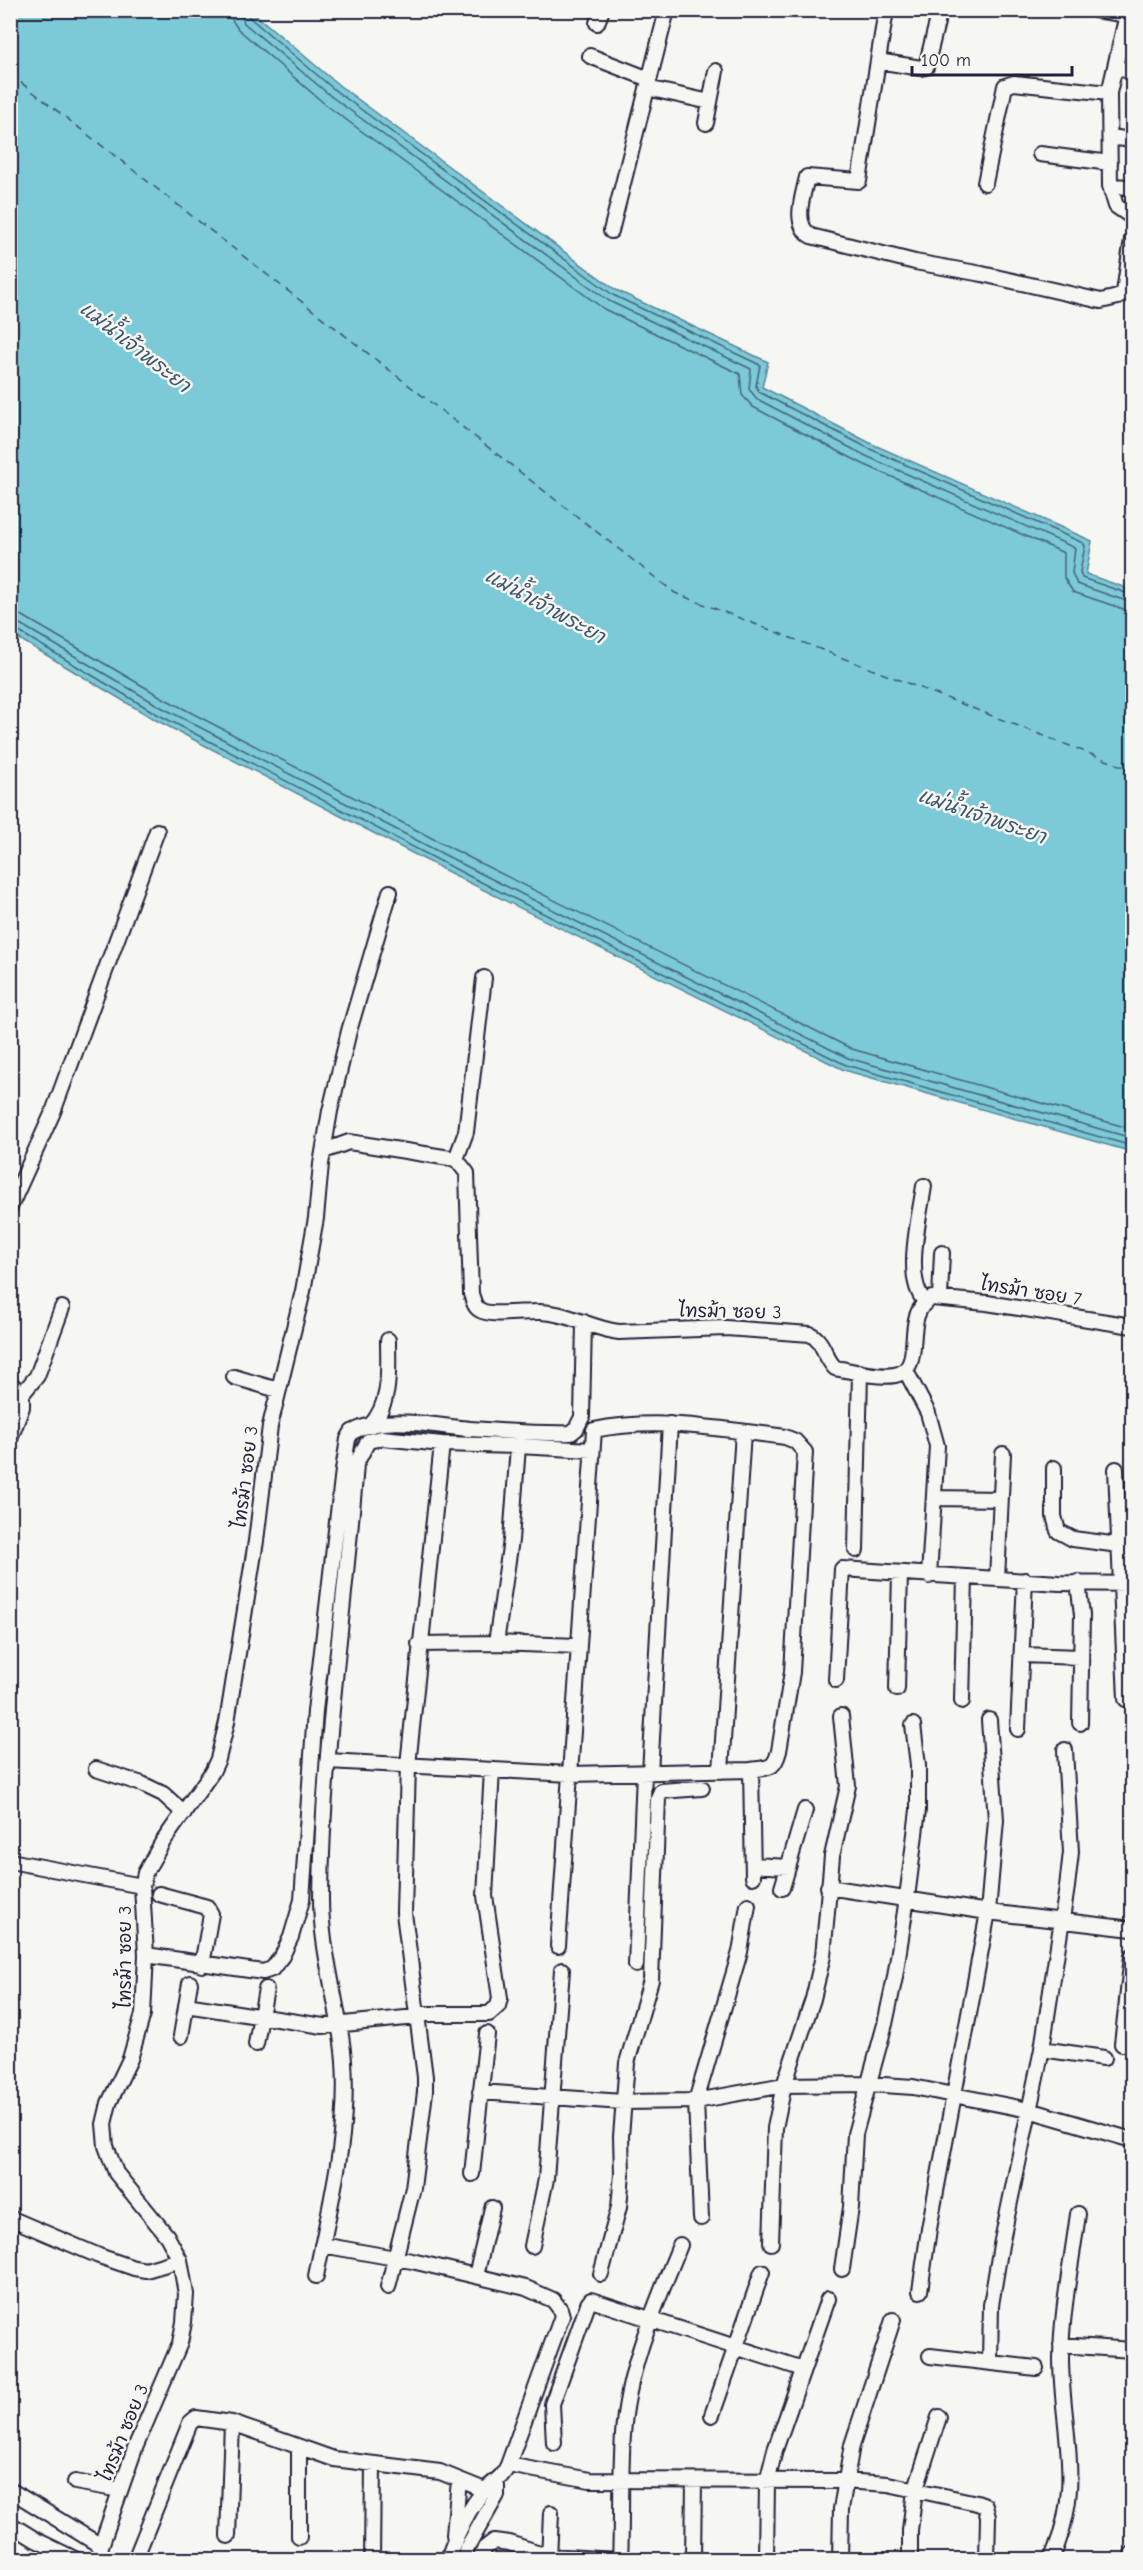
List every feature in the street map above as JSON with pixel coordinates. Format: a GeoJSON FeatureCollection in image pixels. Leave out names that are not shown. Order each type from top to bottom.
{"type":"FeatureCollection","features":[{"type":"Feature","properties":{"kind":"street"},"geometry":{"type":"LineString","coordinates":[[610,231],[667,10]]}},
{"type":"Feature","properties":{"kind":"street"},"geometry":{"type":"LineString","coordinates":[[886,10],[859,181],[807,177],[800,223],[804,232],[811,236],[915,262],[982,274],[1101,302],[1118,297],[1124,292],[1132,239]]}},
{"type":"Feature","properties":{"kind":"street"},"geometry":{"type":"LineString","coordinates":[[878,60],[926,67],[940,10]]}},
{"type":"Feature","properties":{"kind":"street"},"geometry":{"type":"LineString","coordinates":[[1095,10],[1128,13],[1109,93],[1110,186],[1116,206],[1132,217]]}},
{"type":"Feature","properties":{"kind":"street"},"geometry":{"type":"LineString","coordinates":[[590,56],[648,83],[710,102]]}},
{"type":"Feature","properties":{"kind":"street"},"geometry":{"type":"LineString","coordinates":[[1115,68],[1132,71]]}},
{"type":"Feature","properties":{"kind":"street"},"geometry":{"type":"LineString","coordinates":[[706,123],[716,71]]}},
{"type":"Feature","properties":{"kind":"street"},"geometry":{"type":"LineString","coordinates":[[985,183],[1005,86],[1014,83],[1109,93]]}},
{"type":"Feature","properties":{"kind":"street"},"geometry":{"type":"LineString","coordinates":[[1110,137],[1132,140]]}},
{"type":"Feature","properties":{"kind":"street"},"geometry":{"type":"LineString","coordinates":[[1040,154],[1110,163]]}},
{"type":"Feature","properties":{"kind":"street"},"geometry":{"type":"LineString","coordinates":[[1110,186],[1132,187]]}},
{"type":"Feature","properties":{"kind":"street"},"geometry":{"type":"LineString","coordinates":[[10,1207],[53,1112],[157,831]]}},
{"type":"Feature","properties":{"kind":"street","name":"ไทรม้า ซอย 3"},"geometry":{"type":"LineString","coordinates":[[100,2553],[135,2448],[180,2343],[186,2294],[180,2260],[167,2236],[116,2172],[106,2146],[104,2124],[109,2103],[126,2070],[142,2021],[146,1955],[142,1886],[146,1873],[162,1843],[215,1767],[227,1722],[256,1541],[268,1436],[303,1291],[316,1218],[330,1112],[350,1031],[390,892]]}},
{"type":"Feature","properties":{"kind":"street"},"geometry":{"type":"LineString","coordinates":[[324,1151],[349,1142],[456,1160],[466,1132],[484,978]]}},
{"type":"Feature","properties":{"kind":"street","name":"ไทรม้า ซอย 3"},"geometry":{"type":"LineString","coordinates":[[456,1160],[467,1173],[471,1294],[480,1311],[488,1313],[544,1312],[584,1322],[604,1330],[619,1332],[726,1328],[810,1334],[817,1337],[829,1362],[835,1368],[895,1375],[906,1371]]}},
{"type":"Feature","properties":{"kind":"street"},"geometry":{"type":"LineString","coordinates":[[924,1186],[915,1242],[914,1272],[917,1293],[925,1301],[916,1312],[912,1360],[906,1371],[933,1426],[937,1454],[929,1576]]}},
{"type":"Feature","properties":{"kind":"street"},"geometry":{"type":"LineString","coordinates":[[940,1297],[942,1253]]}},
{"type":"Feature","properties":{"kind":"street","name":"ไทรม้า ซอย 7"},"geometry":{"type":"LineString","coordinates":[[925,1301],[940,1297],[1132,1326]]}},
{"type":"Feature","properties":{"kind":"street"},"geometry":{"type":"LineString","coordinates":[[10,1439],[22,1407],[22,1394],[37,1376],[62,1308]]}},
{"type":"Feature","properties":{"kind":"street"},"geometry":{"type":"LineString","coordinates":[[146,1955],[202,1965],[263,1972],[272,1969],[282,1956],[291,1937],[302,1900],[315,1711],[343,1470],[351,1432],[370,1426],[408,1423],[524,1432],[571,1432],[576,1429],[582,1417],[584,1322]]}},
{"type":"Feature","properties":{"kind":"street"},"geometry":{"type":"LineString","coordinates":[[370,1426],[380,1415],[386,1402],[388,1340]]}},
{"type":"Feature","properties":{"kind":"street"},"geometry":{"type":"LineString","coordinates":[[856,1550],[860,1372]]}},
{"type":"Feature","properties":{"kind":"street"},"geometry":{"type":"LineString","coordinates":[[234,1377],[278,1390]]}},
{"type":"Feature","properties":{"kind":"street"},"geometry":{"type":"LineString","coordinates":[[10,1383],[22,1394]]}},
{"type":"Feature","properties":{"kind":"street"},"geometry":{"type":"LineString","coordinates":[[328,1761],[570,1774],[751,1770],[772,1767],[776,1763],[792,1672],[805,1452],[795,1441],[785,1437],[670,1424],[622,1424],[594,1430],[578,1646],[570,1774],[558,1946]]}},
{"type":"Feature","properties":{"kind":"street"},"geometry":{"type":"LineString","coordinates":[[636,1965],[670,1424]]}},
{"type":"Feature","properties":{"kind":"street"},"geometry":{"type":"LineString","coordinates":[[721,1771],[743,1432]]}},
{"type":"Feature","properties":{"kind":"street"},"geometry":{"type":"LineString","coordinates":[[316,2276],[341,2150],[346,2105],[339,2025],[327,1959],[321,1902],[328,1761],[356,1464],[368,1442],[382,1438],[442,1444],[592,1450]]}},
{"type":"Feature","properties":{"kind":"street"},"geometry":{"type":"LineString","coordinates":[[388,2287],[413,2188],[425,2092],[404,1913],[408,1765],[442,1444]]}},
{"type":"Feature","properties":{"kind":"street"},"geometry":{"type":"LineString","coordinates":[[496,1643],[511,1540],[518,1446]]}},
{"type":"Feature","properties":{"kind":"street"},"geometry":{"type":"LineString","coordinates":[[997,1579],[1003,1454]]}},
{"type":"Feature","properties":{"kind":"street"},"geometry":{"type":"LineString","coordinates":[[1054,1468],[1054,1516],[1058,1531],[1073,1539],[1119,1545]]}},
{"type":"Feature","properties":{"kind":"street"},"geometry":{"type":"LineString","coordinates":[[1116,1469],[1119,1545],[1127,1584],[1126,1699]]}},
{"type":"Feature","properties":{"kind":"street"},"geometry":{"type":"LineString","coordinates":[[935,1498],[1000,1499]]}},
{"type":"Feature","properties":{"kind":"street"},"geometry":{"type":"LineString","coordinates":[[837,1680],[842,1569],[929,1576],[1127,1584]]}},
{"type":"Feature","properties":{"kind":"street"},"geometry":{"type":"LineString","coordinates":[[897,1689],[900,1574]]}},
{"type":"Feature","properties":{"kind":"street"},"geometry":{"type":"LineString","coordinates":[[962,1701],[966,1577]]}},
{"type":"Feature","properties":{"kind":"street"},"geometry":{"type":"LineString","coordinates":[[1018,1729],[1025,1580]]}},
{"type":"Feature","properties":{"kind":"street"},"geometry":{"type":"LineString","coordinates":[[1078,1582],[1082,1615],[1080,1723]]}},
{"type":"Feature","properties":{"kind":"street"},"geometry":{"type":"LineString","coordinates":[[420,1644],[496,1643],[578,1646]]}},
{"type":"Feature","properties":{"kind":"street"},"geometry":{"type":"LineString","coordinates":[[1021,1655],[1081,1657]]}},
{"type":"Feature","properties":{"kind":"street"},"geometry":{"type":"LineString","coordinates":[[771,2243],[774,2138],[784,2085],[813,1999],[824,1956],[832,1856],[848,1786],[841,1716]]}},
{"type":"Feature","properties":{"kind":"street"},"geometry":{"type":"LineString","coordinates":[[920,2291],[929,2229],[988,1912],[996,1820],[989,1720]]}},
{"type":"Feature","properties":{"kind":"street"},"geometry":{"type":"LineString","coordinates":[[842,2269],[851,2207],[854,2139],[895,1977],[907,1898],[918,1810],[918,1765],[913,1725]]}},
{"type":"Feature","properties":{"kind":"street"},"geometry":{"type":"LineString","coordinates":[[990,2363],[993,2293],[1014,2178],[1042,2049],[1071,1852],[1065,1750]]}},
{"type":"Feature","properties":{"kind":"street"},"geometry":{"type":"LineString","coordinates":[[96,1769],[142,1784],[163,1794],[184,1813]]}},
{"type":"Feature","properties":{"kind":"street"},"geometry":{"type":"LineString","coordinates":[[186,2006],[323,2026],[416,2016],[489,2014],[498,2006],[500,1998],[491,1950],[486,1896],[492,1770]]}},
{"type":"Feature","properties":{"kind":"street"},"geometry":{"type":"LineString","coordinates":[[751,1770],[753,1871],[788,1867]]}},
{"type":"Feature","properties":{"kind":"street"},"geometry":{"type":"LineString","coordinates":[[601,2274],[619,2207],[627,2062],[651,1980],[658,1798],[661,1791],[668,1789],[702,1788]]}},
{"type":"Feature","properties":{"kind":"street"},"geometry":{"type":"LineString","coordinates":[[782,1888],[805,1810]]}},
{"type":"Feature","properties":{"kind":"street"},"geometry":{"type":"LineString","coordinates":[[10,1861],[142,1886]]}},
{"type":"Feature","properties":{"kind":"street"},"geometry":{"type":"LineString","coordinates":[[828,1887],[988,1912],[1132,1929]]}},
{"type":"Feature","properties":{"kind":"street"},"geometry":{"type":"LineString","coordinates":[[159,1894],[207,1907],[211,1914],[202,1965]]}},
{"type":"Feature","properties":{"kind":"street"},"geometry":{"type":"LineString","coordinates":[[701,2218],[696,2101],[740,1952],[748,1905]]}},
{"type":"Feature","properties":{"kind":"street"},"geometry":{"type":"LineString","coordinates":[[1122,2044],[1132,1956]]}},
{"type":"Feature","properties":{"kind":"street"},"geometry":{"type":"LineString","coordinates":[[532,2246],[546,2179],[562,1970]]}},
{"type":"Feature","properties":{"kind":"street"},"geometry":{"type":"LineString","coordinates":[[181,2036],[190,1983]]}},
{"type":"Feature","properties":{"kind":"street"},"geometry":{"type":"LineString","coordinates":[[256,2044],[266,1989]]}},
{"type":"Feature","properties":{"kind":"street"},"geometry":{"type":"LineString","coordinates":[[472,2174],[487,2034]]}},
{"type":"Feature","properties":{"kind":"street"},"geometry":{"type":"LineString","coordinates":[[1042,2049],[1104,2058]]}},
{"type":"Feature","properties":{"kind":"street"},"geometry":{"type":"LineString","coordinates":[[480,2092],[623,2102],[696,2101],[784,2085],[869,2084],[913,2087],[1029,2110],[1132,2140]]}},
{"type":"Feature","properties":{"kind":"street"},"geometry":{"type":"LineString","coordinates":[[476,2276],[492,2208]]}},
{"type":"Feature","properties":{"kind":"street"},"geometry":{"type":"LineString","coordinates":[[1051,2559],[1069,2499],[1071,2470],[1061,2345],[1078,2214]]}},
{"type":"Feature","properties":{"kind":"street"},"geometry":{"type":"LineString","coordinates":[[10,2218],[99,2256],[134,2268],[146,2270],[180,2260]]}},
{"type":"Feature","properties":{"kind":"street"},"geometry":{"type":"LineString","coordinates":[[322,2245],[395,2258],[526,2288],[553,2300],[560,2309],[562,2316],[508,2465],[491,2493],[464,2559]]}},
{"type":"Feature","properties":{"kind":"street"},"geometry":{"type":"LineString","coordinates":[[620,2559],[623,2434],[630,2389],[651,2318],[680,2245]]}},
{"type":"Feature","properties":{"kind":"street"},"geometry":{"type":"LineString","coordinates":[[712,2415],[762,2272]]}},
{"type":"Feature","properties":{"kind":"street"},"geometry":{"type":"LineString","coordinates":[[766,2559],[767,2482],[775,2450],[828,2299]]}},
{"type":"Feature","properties":{"kind":"street"},"geometry":{"type":"LineString","coordinates":[[554,2443],[552,2404],[591,2300],[803,2369]]}},
{"type":"Feature","properties":{"kind":"street"},"geometry":{"type":"LineString","coordinates":[[840,2559],[844,2481],[852,2445],[893,2320]]}},
{"type":"Feature","properties":{"kind":"street"},"geometry":{"type":"LineString","coordinates":[[1061,2345],[1132,2350]]}},
{"type":"Feature","properties":{"kind":"street"},"geometry":{"type":"LineString","coordinates":[[930,2356],[1036,2368]]}},
{"type":"Feature","properties":{"kind":"street"},"geometry":{"type":"LineString","coordinates":[[910,2559],[910,2530],[915,2491],[939,2417]]}},
{"type":"Feature","properties":{"kind":"street"},"geometry":{"type":"LineString","coordinates":[[138,2552],[190,2423],[196,2418],[232,2423],[334,2459],[440,2472],[491,2493]]}},
{"type":"Feature","properties":{"kind":"street"},"geometry":{"type":"LineString","coordinates":[[228,2536],[232,2423]]}},
{"type":"Feature","properties":{"kind":"street"},"geometry":{"type":"LineString","coordinates":[[299,2448],[299,2537]]}},
{"type":"Feature","properties":{"kind":"street"},"geometry":{"type":"LineString","coordinates":[[372,2559],[373,2464]]}},
{"type":"Feature","properties":{"kind":"street"},"geometry":{"type":"LineString","coordinates":[[508,2465],[562,2477],[623,2481],[844,2481],[888,2484],[985,2506],[988,2517],[987,2559]]}},
{"type":"Feature","properties":{"kind":"street"},"geometry":{"type":"LineString","coordinates":[[448,2559],[454,2540],[459,2480]]}},
{"type":"Feature","properties":{"kind":"street"},"geometry":{"type":"LineString","coordinates":[[75,2482],[120,2490]]}},
{"type":"Feature","properties":{"kind":"street"},"geometry":{"type":"LineString","coordinates":[[693,2482],[693,2559]]}},
{"type":"Feature","properties":{"kind":"street"},"geometry":{"type":"LineString","coordinates":[[12,2489],[100,2553]]}},
{"type":"Feature","properties":{"kind":"street"},"geometry":{"type":"LineString","coordinates":[[454,2540],[491,2493]]}},
{"type":"Feature","properties":{"kind":"street"},"geometry":{"type":"LineString","coordinates":[[549,2558],[552,2513]]}},
{"type":"Feature","properties":{"kind":"street"},"geometry":{"type":"LineString","coordinates":[[10,2524],[36,2540],[77,2559]]}},
{"type":"Feature","properties":{"kind":"street"},"geometry":{"type":"LineString","coordinates":[[480,2559],[485,2548],[494,2541],[509,2543],[549,2558],[616,2559]]}},
{"type":"Feature","properties":{"kind":"street"},"geometry":{"type":"LineString","coordinates":[[1131,2559],[1132,2554]]}},
{"type":"Feature","properties":{"kind":"water","name":"แม่น้ำเจ้าพระยา"},"geometry":{"type":"Polygon","coordinates":[[[11,10],[251,11],[340,86],[616,290],[768,362],[762,387],[872,444],[1092,541],[1086,574],[1132,590],[1132,1152],[844,1070],[464,880],[154,719],[11,634],[11,10]]]}},
{"type":"Feature","properties":{"kind":"ferry route"},"geometry":{"type":"LineString","coordinates":[[10,74],[675,593],[1132,770]]}}]}
